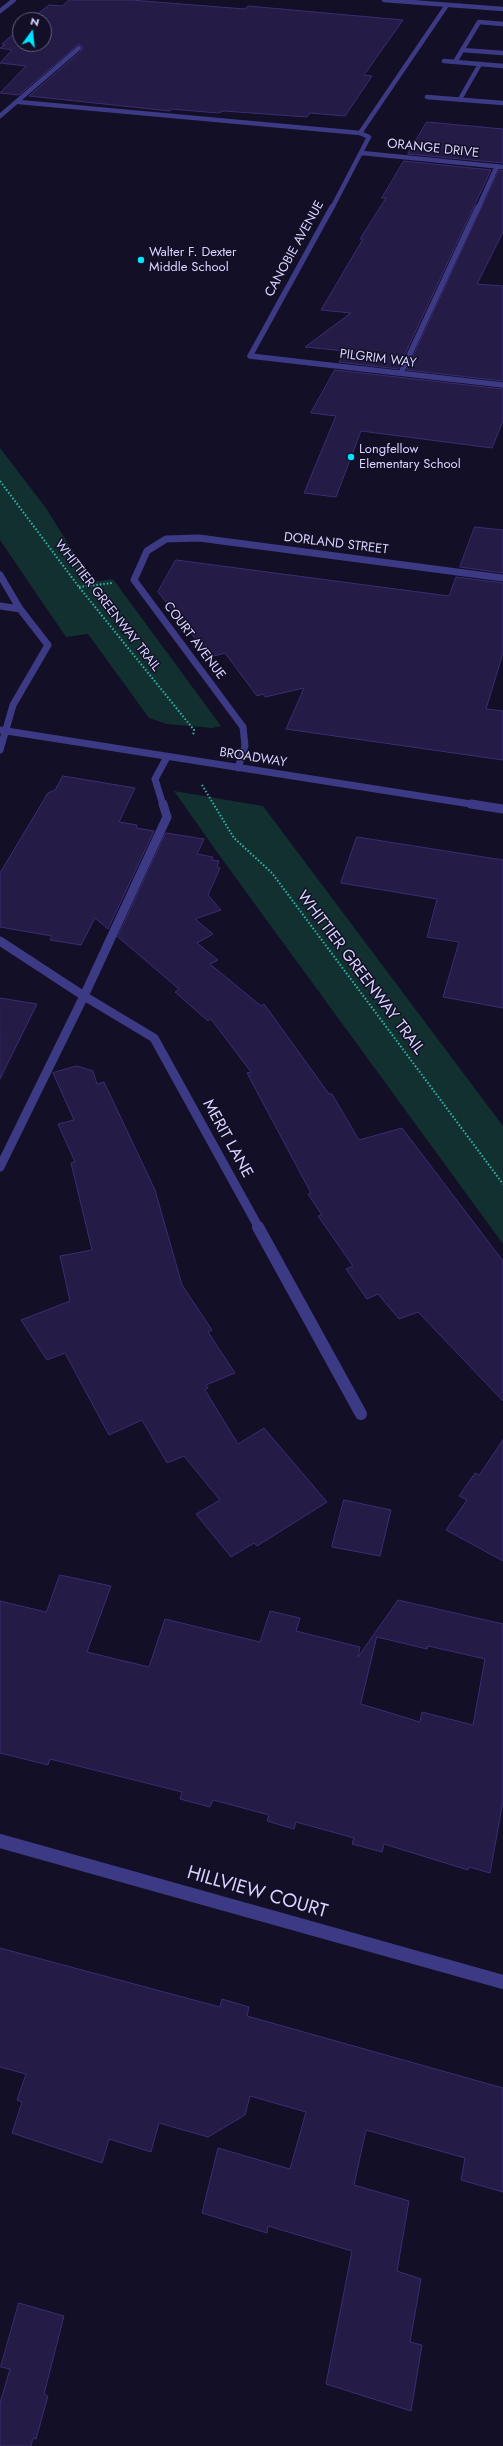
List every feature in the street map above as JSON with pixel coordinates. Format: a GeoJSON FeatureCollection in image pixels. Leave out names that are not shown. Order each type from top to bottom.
{"type":"FeatureCollection","features":[{"type":"Feature","properties":{"kind":"street"},"geometry":{"type":"LineString","coordinates":[[0,12],[14,0]]}},
{"type":"Feature","properties":{"kind":"street"},"geometry":{"type":"LineString","coordinates":[[384,0],[503,9]]}},
{"type":"Feature","properties":{"kind":"street"},"geometry":{"type":"LineString","coordinates":[[19,102],[360,133],[447,5]]}},
{"type":"Feature","properties":{"kind":"street"},"geometry":{"type":"LineString","coordinates":[[497,23],[500,18]]}},
{"type":"Feature","properties":{"kind":"street"},"geometry":{"type":"LineString","coordinates":[[455,62],[479,22],[503,24]]}},
{"type":"Feature","properties":{"kind":"street"},"geometry":{"type":"LineString","coordinates":[[0,116],[19,102],[78,48]]}},
{"type":"Feature","properties":{"kind":"street"},"geometry":{"type":"LineString","coordinates":[[462,50],[503,53]]}},
{"type":"Feature","properties":{"kind":"street"},"geometry":{"type":"LineString","coordinates":[[444,61],[503,66]]}},
{"type":"Feature","properties":{"kind":"street"},"geometry":{"type":"LineString","coordinates":[[460,99],[480,64]]}},
{"type":"Feature","properties":{"kind":"street"},"geometry":{"type":"LineString","coordinates":[[427,96],[503,103]]}},
{"type":"Feature","properties":{"kind":"street","name":"CANOBIE AVENUE"},"geometry":{"type":"LineString","coordinates":[[250,356],[370,140],[369,136],[360,133]]}},
{"type":"Feature","properties":{"kind":"street","name":"ORANGE DRIVE"},"geometry":{"type":"LineString","coordinates":[[362,153],[500,166]]}},
{"type":"Feature","properties":{"kind":"street"},"geometry":{"type":"LineString","coordinates":[[401,373],[500,166]]}},
{"type":"Feature","properties":{"kind":"street","name":"PILGRIM WAY"},"geometry":{"type":"LineString","coordinates":[[250,356],[503,385]]}},
{"type":"Feature","properties":{"kind":"street","name":"DORLAND STREET"},"geometry":{"type":"LineString","coordinates":[[134,580],[147,551],[166,539],[199,538],[503,578]]}},
{"type":"Feature","properties":{"kind":"street"},"geometry":{"type":"LineString","coordinates":[[0,576],[20,609],[48,644],[13,705],[3,731],[0,750]]}},
{"type":"Feature","properties":{"kind":"street","name":"COURT AVENUE"},"geometry":{"type":"LineString","coordinates":[[134,580],[243,727],[245,746],[238,768]]}},
{"type":"Feature","properties":{"kind":"street"},"geometry":{"type":"LineString","coordinates":[[0,606],[20,609]]}},
{"type":"Feature","properties":{"kind":"street","name":"BROADWAY"},"geometry":{"type":"LineString","coordinates":[[3,731],[503,809]]}},
{"type":"Feature","properties":{"kind":"street"},"geometry":{"type":"LineString","coordinates":[[0,1167],[84,996],[167,817],[155,779],[167,757]]}},
{"type":"Feature","properties":{"kind":"street","name":"MERIT LANE"},"geometry":{"type":"LineString","coordinates":[[0,941],[84,996],[154,1038],[361,1414]]}},
{"type":"Feature","properties":{"kind":"street","name":"HILLVIEW COURT"},"geometry":{"type":"LineString","coordinates":[[0,1841],[503,1982]]}},
{"type":"Feature","properties":{"kind":"path","name":"WHITTIER GREENWAY TRAIL"},"geometry":{"type":"LineString","coordinates":[[0,481],[79,588],[194,730],[193,743]]}},
{"type":"Feature","properties":{"kind":"path"},"geometry":{"type":"LineString","coordinates":[[79,588],[134,580]]}},
{"type":"Feature","properties":{"kind":"path","name":"WHITTIER GREENWAY TRAIL"},"geometry":{"type":"LineString","coordinates":[[200,783],[234,838],[272,873],[503,1184]]}},
{"type":"Feature","properties":{"kind":"green space"},"geometry":{"type":"Polygon","coordinates":[[[0,448],[46,508],[92,582],[113,579],[221,726],[212,728],[167,724],[149,718],[88,634],[66,637],[0,540],[0,448]]]}},
{"type":"Feature","properties":{"kind":"green space"},"geometry":{"type":"Polygon","coordinates":[[[174,791],[263,806],[503,1126],[503,1244],[222,859],[174,791]]]}},
{"type":"Feature","properties":{"kind":"building"},"geometry":{"type":"Polygon","coordinates":[[[69,0],[131,0],[245,9],[248,6],[403,20],[364,75],[372,76],[345,116],[310,113],[307,117],[224,111],[218,113],[171,109],[170,111],[29,96],[81,51],[83,47],[79,44],[19,95],[0,93],[26,66],[0,63],[12,50],[12,52],[52,52],[52,12],[40,12],[49,5],[62,6],[69,0]]]}},
{"type":"Feature","properties":{"kind":"building"},"geometry":{"type":"Polygon","coordinates":[[[12,35],[12,50],[0,48],[5,45],[2,44],[12,35]]]}},
{"type":"Feature","properties":{"kind":"building"},"geometry":{"type":"Polygon","coordinates":[[[427,122],[503,129],[503,163],[408,154],[427,122]]]}},
{"type":"Feature","properties":{"kind":"building"},"geometry":{"type":"Polygon","coordinates":[[[404,161],[491,170],[398,369],[339,362],[345,351],[305,347],[351,313],[321,310],[363,239],[360,239],[386,198],[382,198],[404,161]]]}},
{"type":"Feature","properties":{"kind":"building"},"geometry":{"type":"Polygon","coordinates":[[[499,170],[503,171],[503,232],[477,284],[503,286],[503,381],[407,370],[499,170]]]}},
{"type":"Feature","properties":{"kind":"building"},"geometry":{"type":"Polygon","coordinates":[[[335,370],[503,389],[503,421],[492,448],[361,431],[336,497],[304,493],[336,416],[311,413],[335,370]]]}},
{"type":"Feature","properties":{"kind":"building"},"geometry":{"type":"Polygon","coordinates":[[[475,527],[503,530],[503,573],[460,567],[475,527]]]}},
{"type":"Feature","properties":{"kind":"building"},"geometry":{"type":"Polygon","coordinates":[[[176,560],[449,596],[456,577],[503,583],[503,653],[486,709],[503,711],[503,760],[286,729],[304,688],[265,697],[263,694],[257,696],[225,653],[210,657],[158,592],[176,560]]]}},
{"type":"Feature","properties":{"kind":"building"},"geometry":{"type":"Polygon","coordinates":[[[63,776],[135,788],[119,822],[137,825],[136,828],[154,831],[108,929],[95,918],[81,945],[50,940],[52,936],[0,927],[0,873],[48,793],[55,790],[63,776]]]}},
{"type":"Feature","properties":{"kind":"building"},"geometry":{"type":"Polygon","coordinates":[[[166,833],[204,839],[197,854],[213,857],[212,860],[219,861],[217,867],[220,868],[208,895],[221,910],[195,919],[213,934],[197,943],[218,960],[210,964],[261,1006],[264,1004],[329,1094],[332,1094],[359,1140],[402,1128],[503,1261],[503,1401],[418,1312],[399,1319],[378,1294],[367,1299],[346,1269],[353,1266],[318,1216],[322,1215],[308,1194],[311,1193],[247,1073],[251,1072],[211,1019],[208,1021],[175,992],[179,989],[118,937],[166,833]]]}},
{"type":"Feature","properties":{"kind":"building"},"geometry":{"type":"Polygon","coordinates":[[[357,837],[503,860],[503,1008],[443,997],[459,942],[427,937],[437,899],[341,883],[357,837]]]}},
{"type":"Feature","properties":{"kind":"building"},"geometry":{"type":"Polygon","coordinates":[[[0,998],[37,1004],[0,1079],[0,998]]]}},
{"type":"Feature","properties":{"kind":"building"},"geometry":{"type":"Polygon","coordinates":[[[77,1066],[93,1071],[97,1084],[104,1082],[155,1190],[182,1285],[212,1330],[208,1332],[235,1373],[206,1385],[208,1388],[205,1390],[238,1444],[264,1428],[327,1502],[257,1546],[254,1543],[231,1557],[196,1514],[220,1500],[184,1456],[167,1463],[142,1420],[109,1435],[65,1353],[47,1360],[21,1320],[70,1301],[60,1256],[92,1250],[71,1163],[75,1162],[58,1124],[74,1120],[53,1073],[77,1066]]]}},
{"type":"Feature","properties":{"kind":"building"},"geometry":{"type":"Polygon","coordinates":[[[503,1440],[503,1561],[446,1530],[467,1500],[459,1496],[475,1473],[479,1475],[503,1440]]]}},
{"type":"Feature","properties":{"kind":"building"},"geometry":{"type":"Polygon","coordinates":[[[344,1500],[391,1510],[380,1556],[332,1547],[344,1500]]]}},
{"type":"Feature","properties":{"kind":"building"},"geometry":{"type":"Polygon","coordinates":[[[60,1575],[111,1586],[87,1652],[149,1667],[165,1619],[260,1642],[270,1611],[300,1618],[296,1631],[360,1647],[358,1657],[398,1600],[503,1624],[503,1801],[490,1873],[469,1867],[468,1870],[384,1844],[382,1852],[352,1844],[354,1838],[296,1822],[294,1829],[267,1821],[269,1815],[213,1800],[210,1807],[180,1799],[182,1792],[50,1759],[48,1765],[0,1753],[0,1601],[46,1612],[60,1575]],[[377,1637],[361,1704],[420,1722],[422,1712],[473,1725],[485,1659],[428,1646],[427,1649],[377,1637]]]}},
{"type":"Feature","properties":{"kind":"building"},"geometry":{"type":"Polygon","coordinates":[[[0,1948],[220,2007],[222,1999],[249,2007],[247,2016],[503,2088],[503,2192],[461,2180],[465,2158],[366,2130],[354,2185],[409,2201],[397,2271],[421,2279],[410,2342],[422,2345],[411,2411],[326,2384],[352,2251],[268,2226],[267,2233],[202,2213],[218,2148],[290,2169],[306,2112],[250,2096],[245,2115],[208,2137],[159,2123],[151,2152],[109,2139],[102,2163],[12,2133],[22,2102],[17,2100],[26,2074],[0,2067],[0,1948]]]}},
{"type":"Feature","properties":{"kind":"building"},"geometry":{"type":"Polygon","coordinates":[[[19,2303],[64,2316],[44,2394],[48,2396],[36,2439],[33,2438],[31,2446],[0,2446],[0,2403],[10,2369],[1,2367],[19,2303]]]}},
{"type":"Feature","properties":{"kind":"place","name":"Walter F. Dexter Middle School"},"geometry":{"type":"Point","coordinates":[141,260]}},
{"type":"Feature","properties":{"kind":"place","name":"Longfellow Elementary School"},"geometry":{"type":"Point","coordinates":[351,457]}}]}
